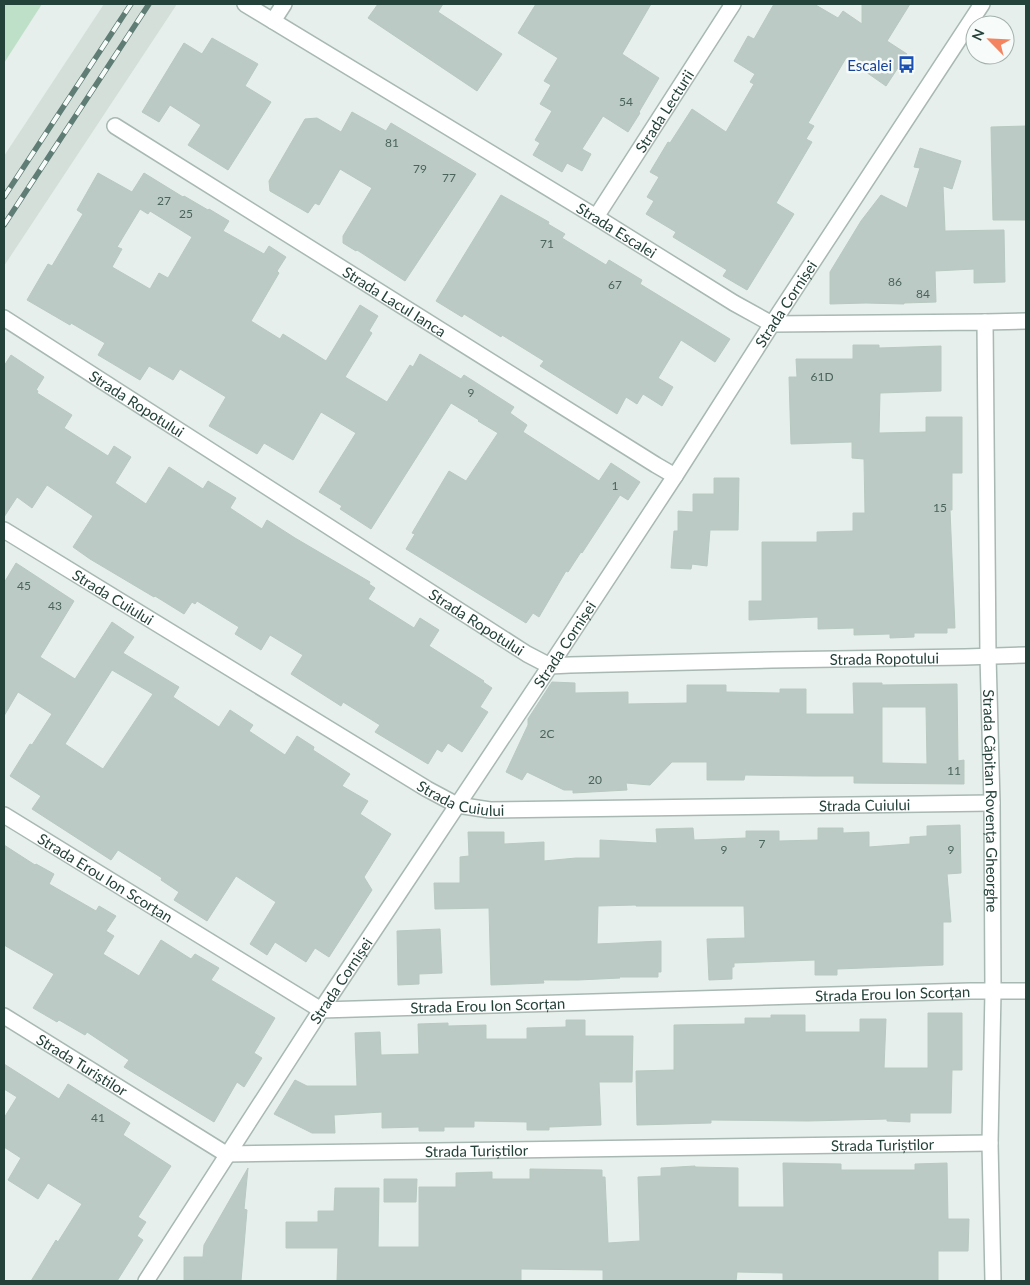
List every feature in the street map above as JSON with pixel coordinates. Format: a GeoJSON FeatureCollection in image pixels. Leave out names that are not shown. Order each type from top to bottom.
{"type":"FeatureCollection","features":[{"type":"Feature","properties":{"kind":"street","name":"Strada Escalei"},"geometry":{"type":"LineString","coordinates":[[245,4],[726,298],[772,324]]}},
{"type":"Feature","properties":{"kind":"street"},"geometry":{"type":"LineString","coordinates":[[273,21],[284,4]]}},
{"type":"Feature","properties":{"kind":"street","name":"Strada Lecturii"},"geometry":{"type":"LineString","coordinates":[[596,218],[732,4]]}},
{"type":"Feature","properties":{"kind":"street","name":"Strada Cornișei"},"geometry":{"type":"LineString","coordinates":[[146,1281],[226,1154],[675,476],[772,324],[982,4]]}},
{"type":"Feature","properties":{"kind":"street","name":"Strada Lacul Ianca"},"geometry":{"type":"LineString","coordinates":[[115,126],[675,476]]}},
{"type":"Feature","properties":{"kind":"street","name":"Strada Ropotului"},"geometry":{"type":"LineString","coordinates":[[4,318],[392,568],[527,654],[550,666],[570,664],[1026,655]]}},
{"type":"Feature","properties":{"kind":"street"},"geometry":{"type":"LineString","coordinates":[[772,324],[1026,321]]}},
{"type":"Feature","properties":{"kind":"street","name":"Strada Căpitan Rovența Gheorghe"},"geometry":{"type":"LineString","coordinates":[[985,322],[988,656],[992,804],[993,991],[990,1143],[993,1281]]}},
{"type":"Feature","properties":{"kind":"street","name":"Strada Cuiului"},"geometry":{"type":"LineString","coordinates":[[4,530],[456,805],[490,810],[992,804]]}},
{"type":"Feature","properties":{"kind":"street","name":"Strada Erou Ion Scorțan"},"geometry":{"type":"LineString","coordinates":[[4,815],[321,1010],[1026,991]]}},
{"type":"Feature","properties":{"kind":"street","name":"Strada Turiștilor"},"geometry":{"type":"LineString","coordinates":[[4,1016],[226,1154],[990,1143]]}},
{"type":"Feature","properties":{"kind":"shaded area"},"geometry":{"type":"Polygon","coordinates":[[[104,4],[177,4],[4,266],[4,156],[104,4]]]}},
{"type":"Feature","properties":{"kind":"green space"},"geometry":{"type":"Polygon","coordinates":[[[4,4],[42,4],[4,63],[4,4]]]}},
{"type":"Feature","properties":{"kind":"building"},"geometry":{"type":"Polygon","coordinates":[[[378,4],[443,4],[438,12],[502,54],[477,91],[368,18],[378,4]]]}},
{"type":"Feature","properties":{"kind":"building"},"geometry":{"type":"Polygon","coordinates":[[[536,4],[651,4],[622,54],[659,78],[628,132],[603,116],[582,149],[591,154],[582,171],[567,163],[562,172],[533,155],[540,143],[535,140],[552,111],[540,104],[551,85],[544,81],[558,58],[518,33],[536,4]]]}},
{"type":"Feature","properties":{"kind":"building"},"geometry":{"type":"Polygon","coordinates":[[[774,4],[814,4],[838,18],[843,11],[862,24],[862,4],[910,4],[887,41],[907,54],[886,86],[846,58],[808,123],[814,126],[806,139],[812,142],[776,203],[794,214],[747,290],[723,276],[727,270],[673,237],[676,232],[646,214],[654,201],[647,197],[659,177],[650,172],[668,142],[670,143],[692,109],[726,132],[754,84],[750,82],[755,74],[734,61],[748,36],[754,39],[774,4]]]}},
{"type":"Feature","properties":{"kind":"building"},"geometry":{"type":"Polygon","coordinates":[[[212,38],[258,64],[245,86],[271,102],[228,170],[188,145],[201,125],[170,105],[159,122],[142,112],[184,43],[202,54],[212,38]]]}},
{"type":"Feature","properties":{"kind":"building"},"geometry":{"type":"Polygon","coordinates":[[[352,112],[386,131],[391,123],[476,174],[405,281],[343,243],[343,236],[372,188],[340,169],[319,205],[315,203],[308,213],[270,191],[269,181],[305,119],[317,118],[341,132],[352,112]]]}},
{"type":"Feature","properties":{"kind":"building"},"geometry":{"type":"Polygon","coordinates":[[[1026,126],[1026,220],[993,220],[991,127],[1026,126]]]}},
{"type":"Feature","properties":{"kind":"building"},"geometry":{"type":"Polygon","coordinates":[[[920,148],[961,161],[952,189],[943,186],[945,231],[1004,230],[1005,282],[974,283],[974,269],[935,271],[936,302],[830,304],[830,272],[861,221],[881,195],[907,208],[920,168],[914,167],[920,148]]]}},
{"type":"Feature","properties":{"kind":"building"},"geometry":{"type":"Polygon","coordinates":[[[98,173],[132,192],[144,173],[183,197],[229,221],[223,231],[264,254],[269,246],[286,257],[277,271],[279,273],[251,321],[280,339],[283,334],[326,361],[360,305],[378,316],[369,331],[372,333],[345,377],[387,402],[410,365],[413,367],[420,354],[461,379],[464,375],[514,407],[510,413],[527,425],[523,432],[599,481],[611,463],[640,482],[628,500],[620,495],[582,553],[568,572],[566,571],[539,617],[533,613],[526,623],[406,549],[415,534],[412,533],[449,471],[466,481],[498,433],[451,403],[371,529],[340,509],[342,506],[319,492],[356,433],[321,412],[293,460],[264,443],[257,454],[209,426],[226,397],[180,369],[173,380],[149,366],[140,380],[98,355],[105,343],[27,300],[48,264],[52,266],[83,214],[77,210],[98,173]],[[140,209],[117,247],[122,249],[112,267],[150,289],[159,273],[168,278],[192,237],[150,211],[148,214],[140,209]]]}},
{"type":"Feature","properties":{"kind":"building"},"geometry":{"type":"Polygon","coordinates":[[[501,195],[549,222],[548,224],[565,234],[562,238],[606,265],[609,260],[642,280],[640,284],[730,339],[715,362],[681,340],[658,378],[673,387],[662,406],[643,394],[637,404],[626,397],[617,414],[540,366],[544,361],[502,335],[501,337],[464,314],[462,317],[436,301],[501,195]]]}},
{"type":"Feature","properties":{"kind":"building"},"geometry":{"type":"Polygon","coordinates":[[[853,345],[879,345],[879,348],[941,346],[941,391],[880,393],[879,433],[926,432],[926,417],[962,417],[962,473],[952,473],[952,510],[950,510],[955,628],[947,628],[947,633],[914,633],[914,637],[890,638],[890,634],[854,635],[854,628],[818,629],[818,617],[749,620],[749,601],[762,601],[762,542],[817,542],[817,532],[853,531],[853,513],[865,513],[864,459],[852,458],[852,442],[791,444],[789,377],[797,377],[796,359],[853,359],[853,345]]]}},
{"type":"Feature","properties":{"kind":"building"},"geometry":{"type":"Polygon","coordinates":[[[11,355],[44,377],[36,390],[38,391],[37,393],[72,415],[64,428],[108,456],[114,446],[131,457],[115,483],[146,504],[169,467],[203,489],[208,481],[236,498],[230,508],[262,529],[267,520],[370,582],[369,584],[375,588],[368,599],[414,628],[420,618],[439,630],[429,646],[492,688],[480,707],[488,712],[462,752],[448,743],[442,752],[437,749],[428,764],[375,732],[380,725],[343,702],[341,706],[291,674],[303,655],[270,635],[261,650],[235,634],[239,627],[197,601],[195,604],[192,602],[184,614],[90,559],[73,547],[93,516],[47,485],[32,508],[17,497],[4,517],[4,366],[11,355]]]}},
{"type":"Feature","properties":{"kind":"building"},"geometry":{"type":"Polygon","coordinates":[[[714,478],[739,478],[738,530],[710,530],[707,566],[692,564],[691,569],[671,568],[674,531],[678,531],[678,511],[693,512],[693,494],[714,494],[714,478]]]}},
{"type":"Feature","properties":{"kind":"building"},"geometry":{"type":"Polygon","coordinates":[[[16,563],[74,601],[40,657],[75,679],[112,622],[134,637],[123,653],[179,687],[173,697],[219,727],[230,710],[253,725],[249,731],[285,755],[297,736],[314,747],[313,750],[350,774],[342,786],[368,801],[360,814],[391,834],[364,877],[372,890],[329,957],[315,948],[306,962],[275,942],[267,955],[250,944],[276,902],[236,876],[207,921],[174,900],[179,892],[161,880],[162,878],[118,850],[111,860],[32,809],[41,796],[10,776],[52,714],[18,692],[4,716],[4,583],[16,563]],[[112,670],[65,744],[103,769],[153,694],[112,670]]]}},
{"type":"Feature","properties":{"kind":"building"},"geometry":{"type":"Polygon","coordinates":[[[552,682],[575,683],[575,693],[628,692],[628,704],[687,703],[687,685],[726,685],[726,692],[780,693],[780,689],[806,689],[806,714],[854,714],[853,683],[882,683],[882,685],[957,684],[958,761],[964,760],[964,784],[854,783],[854,776],[745,775],[744,780],[707,780],[707,762],[672,762],[650,785],[626,783],[627,790],[573,793],[573,790],[564,790],[527,772],[522,780],[506,772],[528,725],[528,719],[552,682]],[[882,707],[882,763],[927,764],[926,707],[882,707]]]}},
{"type":"Feature","properties":{"kind":"building"},"geometry":{"type":"Polygon","coordinates":[[[960,825],[961,873],[947,874],[951,922],[943,922],[943,965],[837,969],[837,975],[815,975],[815,960],[734,963],[732,979],[709,980],[707,939],[745,938],[744,906],[598,906],[597,944],[661,941],[661,972],[658,972],[658,977],[543,980],[544,983],[491,985],[489,908],[435,909],[434,883],[460,883],[460,857],[469,856],[468,832],[504,832],[504,844],[544,842],[544,861],[600,858],[600,840],[657,843],[656,829],[693,828],[694,840],[746,838],[746,831],[779,831],[779,841],[818,840],[818,828],[843,828],[843,833],[869,832],[869,847],[910,844],[910,837],[927,836],[927,826],[960,825]]]}},
{"type":"Feature","properties":{"kind":"building"},"geometry":{"type":"Polygon","coordinates":[[[4,845],[35,865],[54,874],[49,884],[96,911],[99,906],[116,916],[106,931],[114,936],[103,954],[139,976],[161,940],[191,959],[195,954],[219,968],[211,980],[275,1018],[254,1053],[262,1058],[244,1087],[237,1082],[214,1122],[124,1067],[129,1060],[87,1032],[85,1035],[33,1008],[54,974],[4,945],[4,845]]]}},
{"type":"Feature","properties":{"kind":"building"},"geometry":{"type":"Polygon","coordinates":[[[440,929],[442,973],[419,974],[419,984],[398,985],[397,931],[440,929]]]}},
{"type":"Feature","properties":{"kind":"building"},"geometry":{"type":"Polygon","coordinates":[[[928,1013],[962,1013],[962,1070],[952,1070],[951,1113],[910,1113],[910,1122],[887,1121],[887,1119],[808,1121],[711,1120],[711,1123],[637,1125],[636,1071],[674,1070],[674,1025],[745,1024],[745,1018],[771,1018],[771,1015],[805,1015],[805,1032],[860,1032],[860,1019],[886,1019],[884,1068],[928,1068],[928,1013]]]}},
{"type":"Feature","properties":{"kind":"building"},"geometry":{"type":"Polygon","coordinates":[[[566,1020],[585,1020],[585,1036],[633,1036],[632,1082],[599,1082],[601,1125],[549,1127],[549,1130],[527,1130],[527,1122],[474,1121],[474,1127],[444,1127],[444,1131],[419,1131],[419,1127],[382,1128],[382,1112],[334,1115],[335,1133],[312,1133],[274,1114],[295,1080],[307,1086],[357,1086],[355,1033],[380,1032],[381,1055],[419,1054],[418,1024],[448,1023],[448,1026],[486,1025],[486,1039],[527,1039],[527,1028],[566,1027],[566,1020]]]}},
{"type":"Feature","properties":{"kind":"building"},"geometry":{"type":"Polygon","coordinates":[[[4,1064],[59,1099],[68,1084],[130,1123],[123,1135],[171,1166],[138,1217],[146,1222],[137,1236],[143,1240],[117,1281],[31,1281],[56,1240],[58,1242],[82,1204],[48,1183],[38,1199],[8,1180],[21,1158],[4,1147],[4,1118],[17,1097],[4,1089],[4,1064]]]}},
{"type":"Feature","properties":{"kind":"building"},"geometry":{"type":"Polygon","coordinates":[[[783,1163],[841,1164],[841,1170],[915,1170],[915,1164],[947,1163],[948,1219],[969,1219],[968,1251],[938,1251],[938,1281],[783,1281],[783,1273],[737,1272],[736,1281],[603,1281],[603,1270],[521,1269],[521,1281],[337,1281],[338,1248],[286,1248],[286,1222],[318,1222],[318,1211],[334,1211],[335,1188],[379,1188],[378,1247],[419,1247],[419,1187],[456,1187],[456,1173],[492,1172],[492,1179],[530,1179],[530,1169],[602,1170],[602,1177],[605,1177],[608,1243],[640,1241],[638,1177],[661,1176],[661,1168],[695,1166],[738,1168],[738,1207],[784,1207],[783,1163]]]}},
{"type":"Feature","properties":{"kind":"building"},"geometry":{"type":"Polygon","coordinates":[[[248,1168],[244,1209],[247,1210],[241,1281],[184,1280],[184,1257],[203,1257],[204,1245],[248,1168]]]}},
{"type":"Feature","properties":{"kind":"building"},"geometry":{"type":"Polygon","coordinates":[[[384,1179],[417,1179],[416,1202],[384,1202],[384,1179]]]}},
{"type":"Feature","properties":{"kind":"railway"},"geometry":{"type":"LineString","coordinates":[[4,197],[131,4]]}},
{"type":"Feature","properties":{"kind":"railway"},"geometry":{"type":"LineString","coordinates":[[4,225],[149,4]]}},
{"type":"Feature","properties":{"kind":"place","name":"Escalei"},"geometry":{"type":"Point","coordinates":[906,65]}}]}
